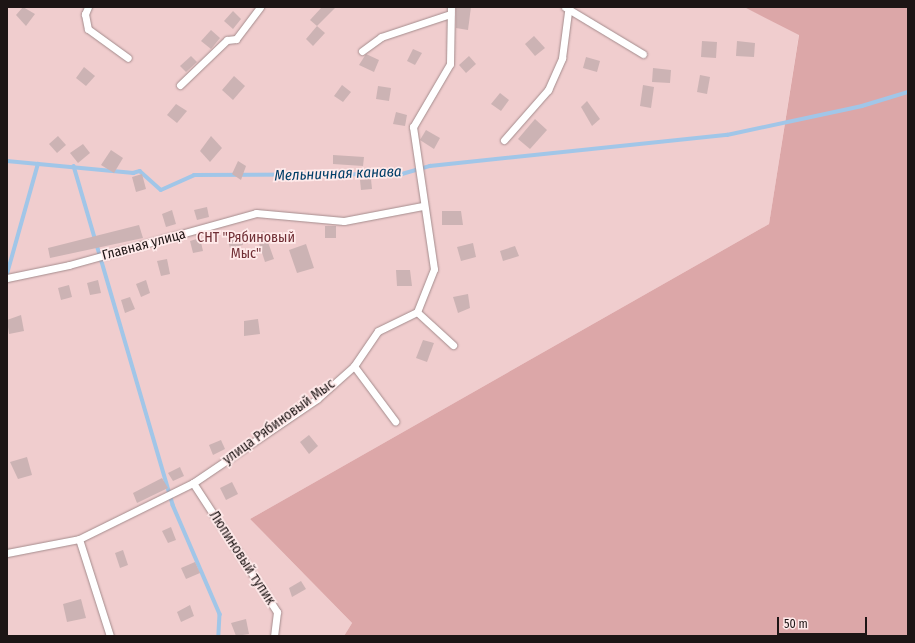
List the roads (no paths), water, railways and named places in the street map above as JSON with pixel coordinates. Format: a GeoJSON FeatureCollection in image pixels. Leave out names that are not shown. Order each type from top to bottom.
{"type":"FeatureCollection","features":[{"type":"Feature","properties":{"kind":"lane"},"geometry":{"type":"LineString","coordinates":[[88,7],[85,14],[88,29],[128,58]]}},
{"type":"Feature","properties":{"kind":"lane"},"geometry":{"type":"LineString","coordinates":[[180,84],[227,40],[236,39],[260,7]]}},
{"type":"Feature","properties":{"kind":"lane"},"geometry":{"type":"LineString","coordinates":[[504,140],[548,90],[562,58],[566,9],[643,54]]}},
{"type":"Feature","properties":{"kind":"lane"},"geometry":{"type":"LineString","coordinates":[[362,51],[381,37],[450,10],[450,64],[413,127],[423,206],[434,269],[417,312],[453,345]]}},
{"type":"Feature","properties":{"kind":"lane","name":"Главная улица"},"geometry":{"type":"LineString","coordinates":[[7,278],[108,255],[256,213],[344,221],[423,206]]}},
{"type":"Feature","properties":{"kind":"lane","name":"улица Рябиновый Мыс"},"geometry":{"type":"LineString","coordinates":[[7,553],[79,539],[193,483],[317,399],[354,366],[378,331],[417,312]]}},
{"type":"Feature","properties":{"kind":"lane"},"geometry":{"type":"LineString","coordinates":[[354,366],[395,421]]}},
{"type":"Feature","properties":{"kind":"lane","name":"Люпиновый тупик"},"geometry":{"type":"LineString","coordinates":[[193,483],[277,612],[274,636]]}},
{"type":"Feature","properties":{"kind":"lane"},"geometry":{"type":"LineString","coordinates":[[79,539],[110,636]]}},
{"type":"Feature","properties":{"kind":"waterway","name":"Мельничная канава"},"geometry":{"type":"LineString","coordinates":[[7,161],[133,173],[140,171],[161,190],[194,175],[402,174],[430,166],[727,135],[862,106],[908,92]]}},
{"type":"Feature","properties":{"kind":"waterway"},"geometry":{"type":"LineString","coordinates":[[7,274],[38,164]]}},
{"type":"Feature","properties":{"kind":"waterway"},"geometry":{"type":"LineString","coordinates":[[74,166],[173,505],[220,614],[219,636]]}},
{"type":"Feature","properties":{"kind":"park label","name":"СНТ \"Рябиновый Мыс\""},"geometry":{"type":"Point","coordinates":[246,246]}}]}
